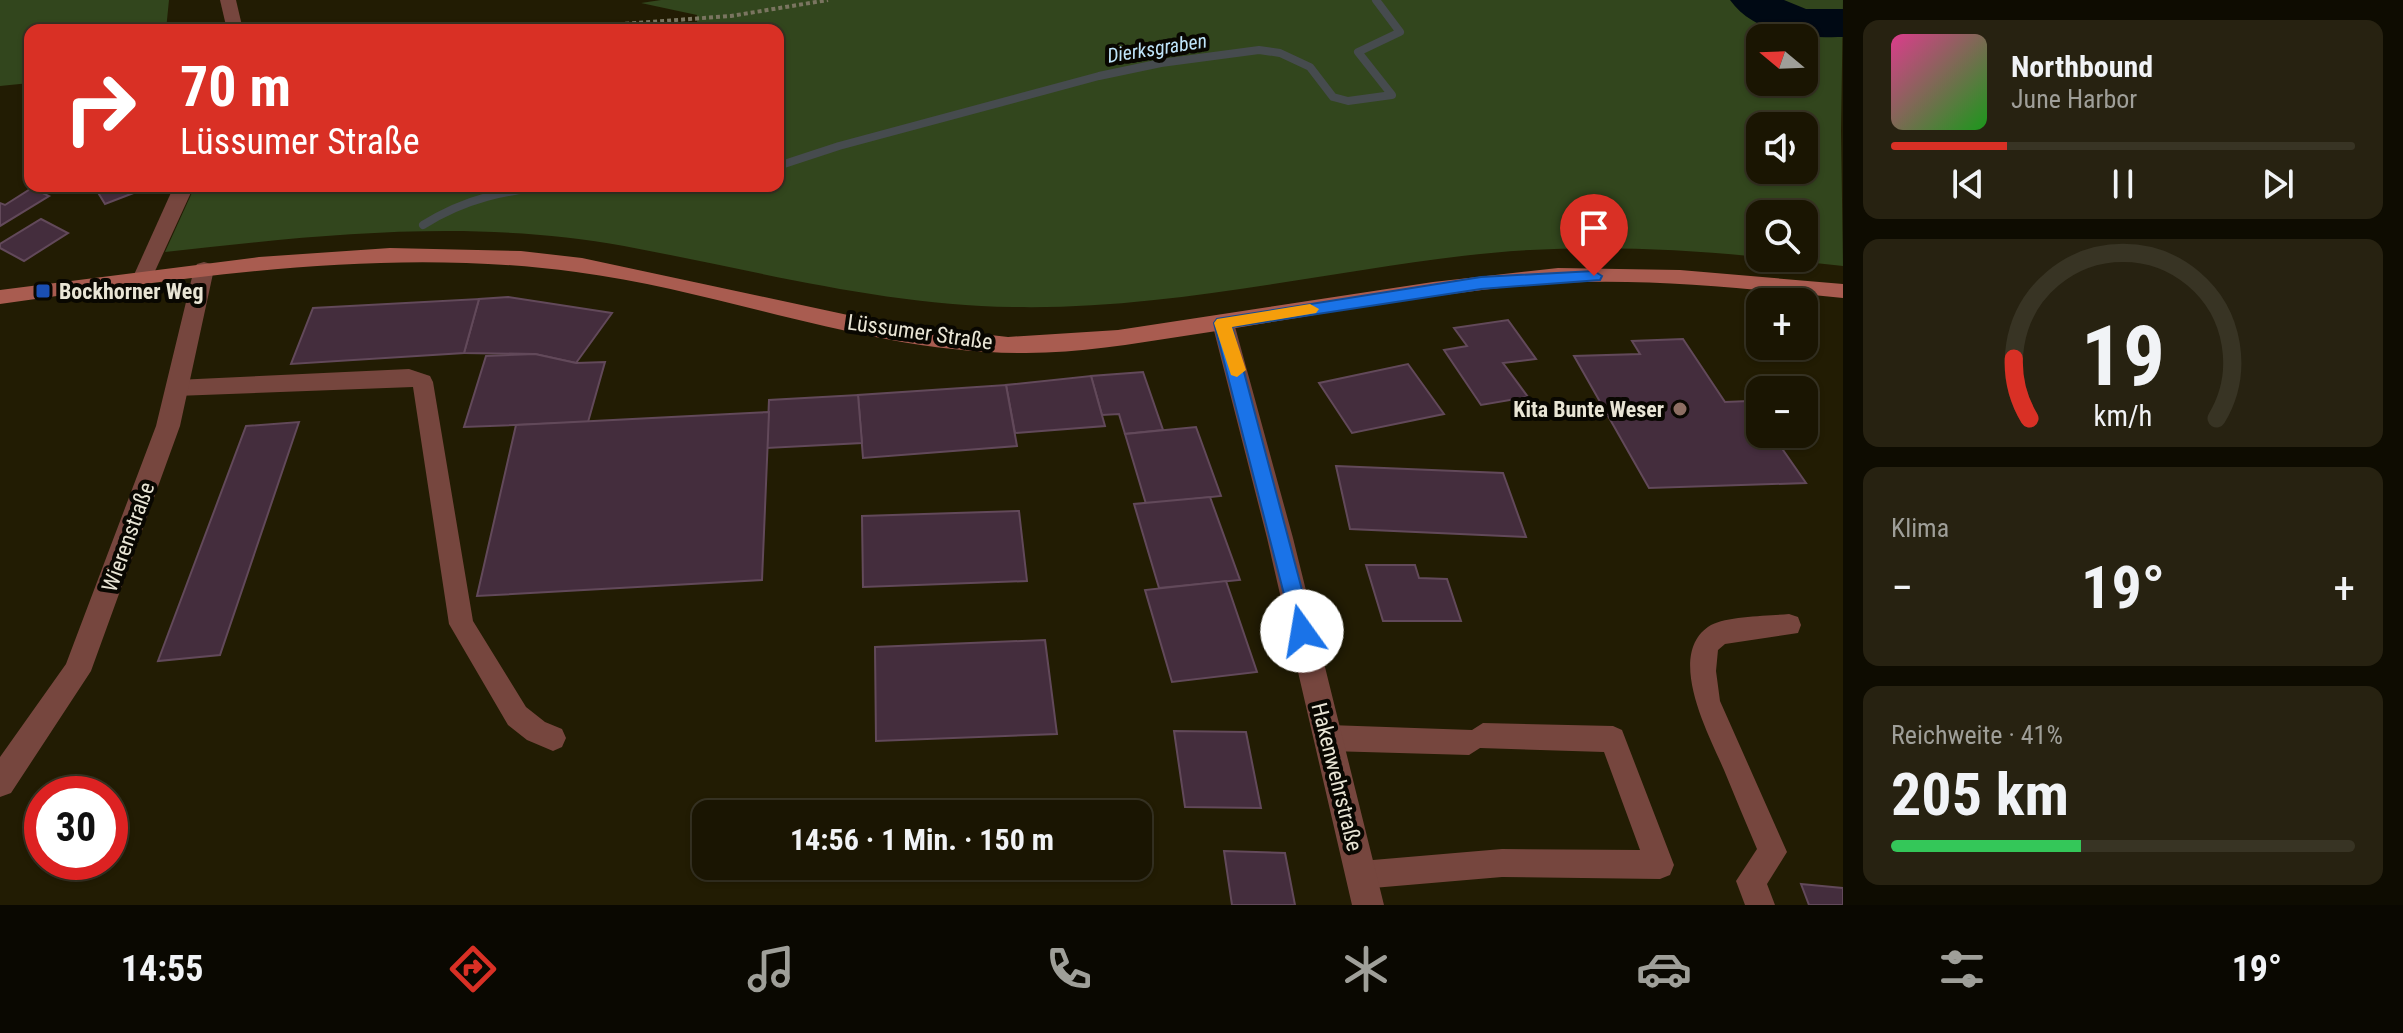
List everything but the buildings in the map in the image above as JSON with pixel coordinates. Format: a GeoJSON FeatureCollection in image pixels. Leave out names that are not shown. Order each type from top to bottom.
{"type":"FeatureCollection","features":[{"type":"Feature","properties":{"kind":"main road","name":"Lüssumer Straße"},"geometry":{"type":"LineString","coordinates":[[0,297],[204,269],[351,255],[523,258],[607,271],[906,335],[1009,345],[1094,341],[1524,278],[1665,277],[1843,291]]}},
{"type":"Feature","properties":{"kind":"street"},"geometry":{"type":"LineString","coordinates":[[228,0],[234,24]]}},
{"type":"Feature","properties":{"kind":"street"},"geometry":{"type":"LineString","coordinates":[[143,277],[181,192]]}},
{"type":"Feature","properties":{"kind":"street","name":"Wierenstraße"},"geometry":{"type":"LineString","coordinates":[[0,782],[77,671],[168,426],[204,269]]}},
{"type":"Feature","properties":{"kind":"street","name":"Hakenwehrstraße"},"geometry":{"type":"LineString","coordinates":[[1223,323],[1276,523],[1368,905]]}},
{"type":"Feature","properties":{"kind":"lane"},"geometry":{"type":"LineString","coordinates":[[176,388],[409,377],[423,382],[461,624],[517,716],[536,731],[553,738]]}},
{"type":"Feature","properties":{"kind":"lane"},"geometry":{"type":"LineString","coordinates":[[1760,905],[1751,881],[1773,852],[1707,701],[1703,671],[1706,644],[1720,633],[1789,625]]}},
{"type":"Feature","properties":{"kind":"lane"},"geometry":{"type":"LineString","coordinates":[[1329,738],[1613,739],[1660,865],[1502,863],[1361,875]]}},
{"type":"Feature","properties":{"kind":"path"},"geometry":{"type":"LineString","coordinates":[[622,24],[731,16],[828,0]]}},
{"type":"Feature","properties":{"kind":"green space"},"geometry":{"type":"Polygon","coordinates":[[[0,0],[169,0],[167,24],[24,24],[24,84],[0,86],[0,0]]]}},
{"type":"Feature","properties":{"kind":"green space"},"geometry":{"type":"Polygon","coordinates":[[[661,0],[1843,0],[1843,266],[1818,263],[1818,200],[1746,200],[1746,256],[1611,248],[1499,252],[1182,297],[1070,306],[1013,307],[915,300],[817,285],[624,246],[510,233],[452,231],[337,235],[165,252],[192,192],[784,192],[784,24],[697,24],[697,15],[641,3],[661,0]]]}},
{"type":"Feature","properties":{"kind":"waterway","name":"Dierksgraben"},"geometry":{"type":"LineString","coordinates":[[784,164],[839,146],[1099,76],[1161,63],[1259,50],[1280,53],[1310,67],[1333,97],[1348,101],[1392,95],[1358,52],[1400,32],[1376,0]]}},
{"type":"Feature","properties":{"kind":"waterway"},"geometry":{"type":"LineString","coordinates":[[1753,0],[1775,14],[1795,21],[1843,23]]}},
{"type":"Feature","properties":{"kind":"waterway","name":"Dierksgraben"},"geometry":{"type":"LineString","coordinates":[[423,225],[455,208],[511,192]]}},
{"type":"Feature","properties":{"kind":"slow traffic"},"geometry":{"type":"LineString","coordinates":[[1237,370],[1223,323],[1310,309]]}},
{"type":"Feature","properties":{"kind":"place","name":"Bockhorner Weg"},"geometry":{"type":"Point","coordinates":[43,291]}},
{"type":"Feature","properties":{"kind":"place","name":"Kita Bunte Weser"},"geometry":{"type":"Point","coordinates":[1680,409]}},
{"type":"Feature","properties":{"kind":"route"},"geometry":{"type":"LineString","coordinates":[[1302,631],[1223,323],[1481,283],[1594,276]]}}]}
